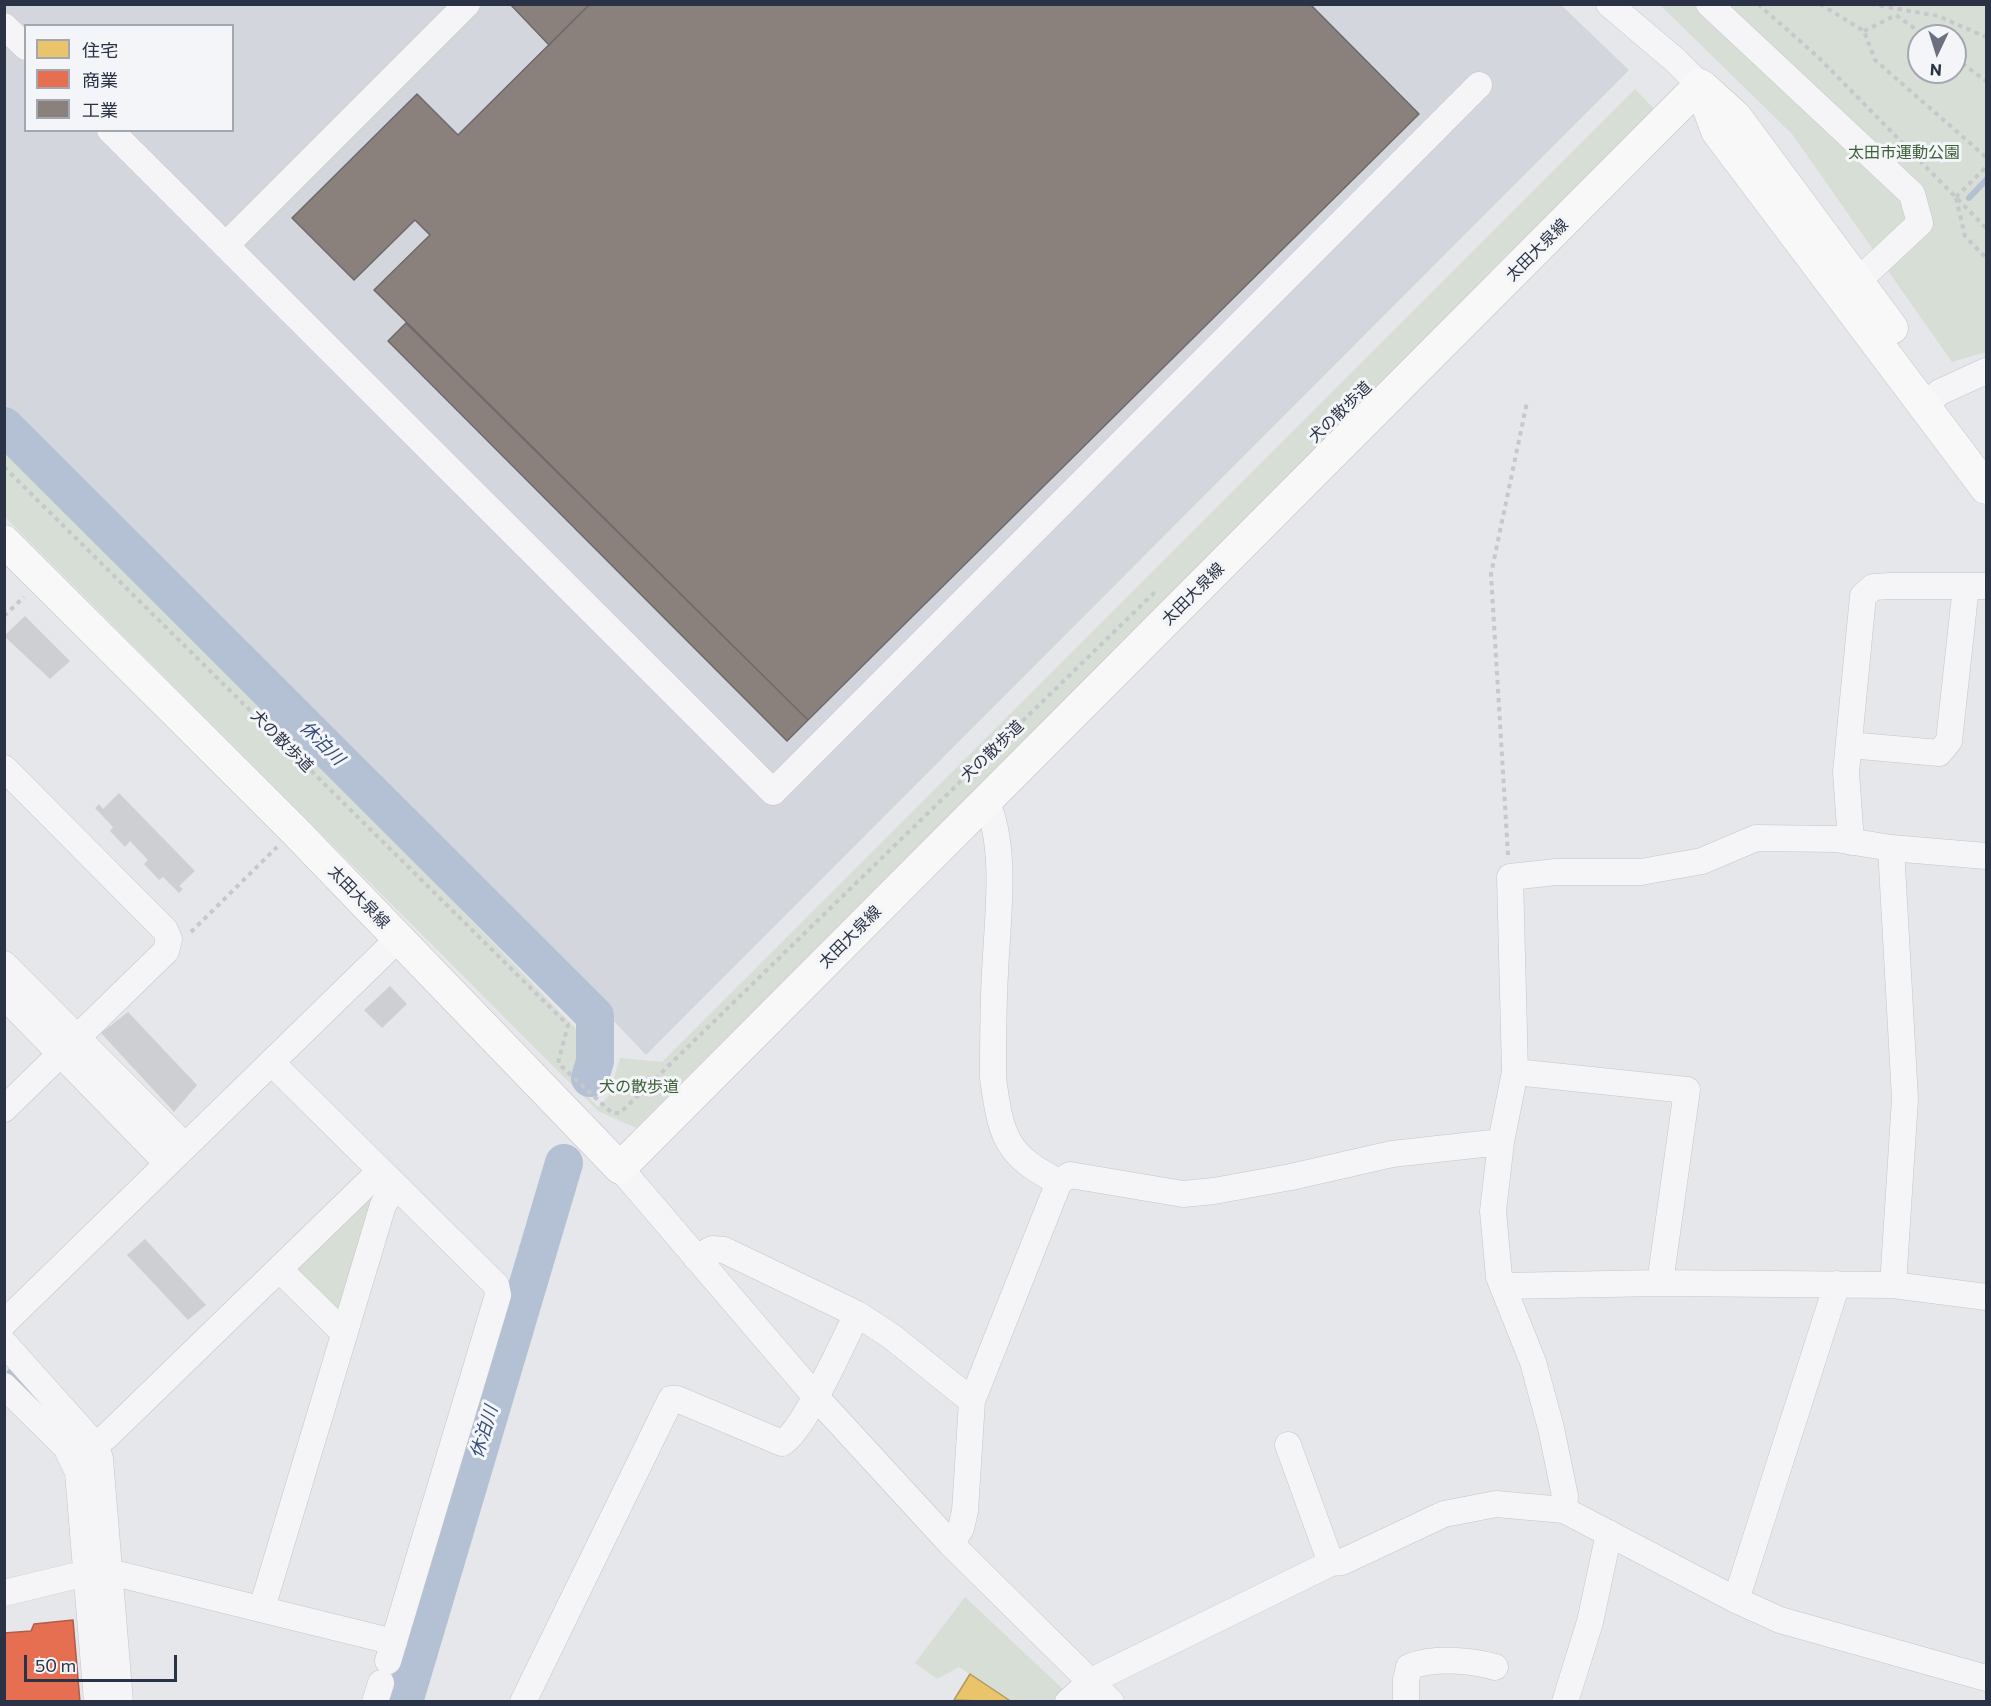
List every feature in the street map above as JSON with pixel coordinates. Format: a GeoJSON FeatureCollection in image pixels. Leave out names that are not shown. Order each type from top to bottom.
{"type":"FeatureCollection","features":[{"type":"Feature","properties":{"kind":"main road"},"geometry":{"type":"LineString","coordinates":[[1700,85],[1736,117],[1850,289],[1932,398],[1986,488]]}},
{"type":"Feature","properties":{"kind":"main road","name":"太田大泉線"},"geometry":{"type":"LineString","coordinates":[[4,542],[399,938],[620,1168],[1700,85]]}},
{"type":"Feature","properties":{"kind":"main road"},"geometry":{"type":"LineString","coordinates":[[1932,398],[1986,454]]}},
{"type":"Feature","properties":{"kind":"street"},"geometry":{"type":"LineString","coordinates":[[226,245],[467,4]]}},
{"type":"Feature","properties":{"kind":"street"},"geometry":{"type":"LineString","coordinates":[[1609,4],[1675,60],[1700,85]]}},
{"type":"Feature","properties":{"kind":"street"},"geometry":{"type":"LineString","coordinates":[[1709,4],[1912,194],[1920,223],[1850,289]]}},
{"type":"Feature","properties":{"kind":"street"},"geometry":{"type":"LineString","coordinates":[[4,26],[24,45]]}},
{"type":"Feature","properties":{"kind":"street"},"geometry":{"type":"LineString","coordinates":[[112,132],[773,792],[1479,85]]}},
{"type":"Feature","properties":{"kind":"street"},"geometry":{"type":"LineString","coordinates":[[1932,398],[1986,371]]}},
{"type":"Feature","properties":{"kind":"street"},"geometry":{"type":"LineString","coordinates":[[1849,745],[1939,753],[1946,748],[1976,586],[1873,587],[1863,596],[1846,772],[1851,842]]}},
{"type":"Feature","properties":{"kind":"street"},"geometry":{"type":"LineString","coordinates":[[4,768],[165,930],[169,943],[166,951],[4,1109]]}},
{"type":"Feature","properties":{"kind":"street"},"geometry":{"type":"LineString","coordinates":[[986,801],[992,814],[996,835],[998,893],[993,1078],[997,1108],[1004,1136],[1016,1154],[1031,1168],[1059,1182]]}},
{"type":"Feature","properties":{"kind":"street"},"geometry":{"type":"LineString","coordinates":[[1564,1510],[1565,1496],[1556,1450],[1533,1362],[1499,1276],[1493,1211],[1501,1143],[1515,1072],[1510,877],[1556,872],[1641,872],[1702,861],[1756,838],[1836,839],[1976,858],[1986,856]]}},
{"type":"Feature","properties":{"kind":"street"},"geometry":{"type":"LineString","coordinates":[[1891,848],[1905,1099],[1893,1285]]}},
{"type":"Feature","properties":{"kind":"street"},"geometry":{"type":"LineString","coordinates":[[4,1323],[399,938]]}},
{"type":"Feature","properties":{"kind":"street"},"geometry":{"type":"LineString","coordinates":[[4,963],[71,1045],[176,1154]]}},
{"type":"Feature","properties":{"kind":"street"},"geometry":{"type":"LineString","coordinates":[[4,996],[71,1045]]}},
{"type":"Feature","properties":{"kind":"street"},"geometry":{"type":"LineString","coordinates":[[4,1593],[98,1574],[262,1608],[385,1672],[498,1295],[495,1285],[272,1063]]}},
{"type":"Feature","properties":{"kind":"street"},"geometry":{"type":"LineString","coordinates":[[1515,1072],[1687,1090],[1660,1283]]}},
{"type":"Feature","properties":{"kind":"street"},"geometry":{"type":"LineString","coordinates":[[951,1544],[961,1528],[965,1511],[972,1401],[1059,1182],[1070,1175],[1183,1194],[1214,1191],[1392,1154],[1501,1143]]}},
{"type":"Feature","properties":{"kind":"street"},"geometry":{"type":"LineString","coordinates":[[620,1168],[814,1396],[951,1544],[1111,1701]]}},
{"type":"Feature","properties":{"kind":"street"},"geometry":{"type":"LineString","coordinates":[[74,1460],[96,1446],[279,1269],[387,1180]]}},
{"type":"Feature","properties":{"kind":"street"},"geometry":{"type":"LineString","coordinates":[[262,1608],[383,1205],[387,1180]]}},
{"type":"Feature","properties":{"kind":"street"},"geometry":{"type":"LineString","coordinates":[[696,1258],[712,1248],[724,1250],[857,1314],[891,1336],[972,1401]]}},
{"type":"Feature","properties":{"kind":"street"},"geometry":{"type":"LineString","coordinates":[[279,1269],[344,1333]]}},
{"type":"Feature","properties":{"kind":"street"},"geometry":{"type":"LineString","coordinates":[[1503,1286],[1660,1283],[1893,1285],[1986,1297]]}},
{"type":"Feature","properties":{"kind":"street"},"geometry":{"type":"LineString","coordinates":[[1736,1600],[1837,1284]]}},
{"type":"Feature","properties":{"kind":"street"},"geometry":{"type":"LineString","coordinates":[[523,1701],[671,1399],[677,1399],[783,1443],[789,1439],[814,1396],[857,1314]]}},
{"type":"Feature","properties":{"kind":"street"},"geometry":{"type":"LineString","coordinates":[[4,1343],[96,1446],[100,1459],[97,1701]]}},
{"type":"Feature","properties":{"kind":"street"},"geometry":{"type":"LineString","coordinates":[[4,1386],[66,1447],[74,1460],[98,1574],[120,1701]]}},
{"type":"Feature","properties":{"kind":"street"},"geometry":{"type":"LineString","coordinates":[[1288,1445],[1331,1563]]}},
{"type":"Feature","properties":{"kind":"street"},"geometry":{"type":"LineString","coordinates":[[1068,1701],[1091,1681],[1331,1563],[1342,1562],[1444,1514],[1496,1504],[1564,1510],[1736,1600],[1802,1628],[1986,1678]]}},
{"type":"Feature","properties":{"kind":"street"},"geometry":{"type":"LineString","coordinates":[[1565,1701],[1590,1622],[1610,1533]]}},
{"type":"Feature","properties":{"kind":"street"},"geometry":{"type":"LineString","coordinates":[[1406,1701],[1406,1680],[1409,1667],[1420,1663],[1476,1661],[1495,1667]]}},
{"type":"Feature","properties":{"kind":"path"},"geometry":{"type":"LineString","coordinates":[[1758,4],[1818,57],[1986,228]]}},
{"type":"Feature","properties":{"kind":"path"},"geometry":{"type":"LineString","coordinates":[[1820,4],[1864,31],[1875,60],[1986,157]]}},
{"type":"Feature","properties":{"kind":"path"},"geometry":{"type":"LineString","coordinates":[[1871,4],[1938,16],[1986,37]]}},
{"type":"Feature","properties":{"kind":"path"},"geometry":{"type":"LineString","coordinates":[[1864,31],[1896,15],[1908,24]]}},
{"type":"Feature","properties":{"kind":"path"},"geometry":{"type":"LineString","coordinates":[[1967,67],[1986,81]]}},
{"type":"Feature","properties":{"kind":"path"},"geometry":{"type":"LineString","coordinates":[[1956,197],[1986,166]]}},
{"type":"Feature","properties":{"kind":"path"},"geometry":{"type":"LineString","coordinates":[[1956,197],[1965,236],[1986,258]]}},
{"type":"Feature","properties":{"kind":"path"},"geometry":{"type":"LineString","coordinates":[[1510,877],[1491,574],[1527,402]]}},
{"type":"Feature","properties":{"kind":"path","name":"犬の散歩道"},"geometry":{"type":"LineString","coordinates":[[4,467],[568,1025],[558,1063],[612,1113],[620,1113],[1160,587]]}},
{"type":"Feature","properties":{"kind":"path"},"geometry":{"type":"LineString","coordinates":[[4,616],[29,592]]}},
{"type":"Feature","properties":{"kind":"path"},"geometry":{"type":"LineString","coordinates":[[169,943],[188,935],[279,846]]}},
{"type":"Feature","properties":{"kind":"shaded area"},"geometry":{"type":"Polygon","coordinates":[[[1560,4],[1629,70],[646,1055],[496,897],[5,409],[4,5],[1560,4]]]}},
{"type":"Feature","properties":{"kind":"green space","name":"太田市運動公園"},"geometry":{"type":"Polygon","coordinates":[[[1660,5],[1986,5],[1986,352],[1952,362],[1792,134],[1660,5]]]}},
{"type":"Feature","properties":{"kind":"green space","name":"犬の散歩道"},"geometry":{"type":"Polygon","coordinates":[[[1635,89],[1656,111],[636,1128],[598,1111],[5,517],[4,442],[93,528],[582,1035],[583,1058],[579,1087],[598,1107],[608,1097],[620,1058],[662,1062],[1635,89]]]}},
{"type":"Feature","properties":{"kind":"green space"},"geometry":{"type":"Polygon","coordinates":[[[372,1191],[377,1195],[344,1306],[336,1314],[296,1274],[297,1266],[372,1191]]]}},
{"type":"Feature","properties":{"kind":"green space"},"geometry":{"type":"Polygon","coordinates":[[[965,1597],[1067,1693],[1060,1701],[1012,1701],[959,1667],[937,1679],[915,1663],[965,1597]]]}},
{"type":"Feature","properties":{"kind":"building: 住宅"},"geometry":{"type":"Polygon","coordinates":[[[970,1674],[1012,1702],[954,1700],[970,1674]]]}},
{"type":"Feature","properties":{"kind":"building: 商業"},"geometry":{"type":"Polygon","coordinates":[[[73,1620],[80,1702],[4,1702],[4,1633],[31,1631],[34,1624],[73,1620]]]}},
{"type":"Feature","properties":{"kind":"building: 工業"},"geometry":{"type":"Polygon","coordinates":[[[510,4],[590,4],[549,45],[510,4]]]}},
{"type":"Feature","properties":{"kind":"building: 工業"},"geometry":{"type":"Polygon","coordinates":[[[590,4],[1310,4],[1419,114],[808,720],[374,290],[430,235],[415,220],[354,280],[292,218],[417,94],[458,135],[590,4]]]}},
{"type":"Feature","properties":{"kind":"building: 工業"},"geometry":{"type":"Polygon","coordinates":[[[406,323],[808,720],[787,741],[388,341],[406,323]]]}},
{"type":"Feature","properties":{"kind":"building: その他"},"geometry":{"type":"Polygon","coordinates":[[[25,616],[70,661],[50,679],[4,636],[25,616]]]}},
{"type":"Feature","properties":{"kind":"building: その他"},"geometry":{"type":"Polygon","coordinates":[[[119,793],[195,871],[179,886],[183,889],[179,893],[163,877],[159,880],[144,864],[148,860],[130,841],[125,847],[110,831],[113,827],[95,808],[99,804],[103,809],[119,793]]]}},
{"type":"Feature","properties":{"kind":"building: その他"},"geometry":{"type":"Polygon","coordinates":[[[390,986],[407,1004],[382,1028],[364,1010],[390,986]]]}},
{"type":"Feature","properties":{"kind":"building: その他"},"geometry":{"type":"Polygon","coordinates":[[[128,1012],[197,1085],[174,1112],[101,1033],[128,1012]]]}},
{"type":"Feature","properties":{"kind":"building: その他"},"geometry":{"type":"Polygon","coordinates":[[[145,1239],[206,1305],[188,1320],[127,1255],[145,1239]]]}},
{"type":"Feature","properties":{"kind":"waterway"},"geometry":{"type":"LineString","coordinates":[[1969,198],[1986,180]]}},
{"type":"Feature","properties":{"kind":"waterway","name":"休泊川"},"geometry":{"type":"LineString","coordinates":[[4,426],[595,1016],[595,1061],[590,1078]]}},
{"type":"Feature","properties":{"kind":"waterway","name":"休泊川"},"geometry":{"type":"LineString","coordinates":[[404,1702],[564,1163]]}},
{"type":"Feature","properties":{"kind":"waterway"},"geometry":{"type":"LineString","coordinates":[[10,1372],[46,1408]]}}]}
